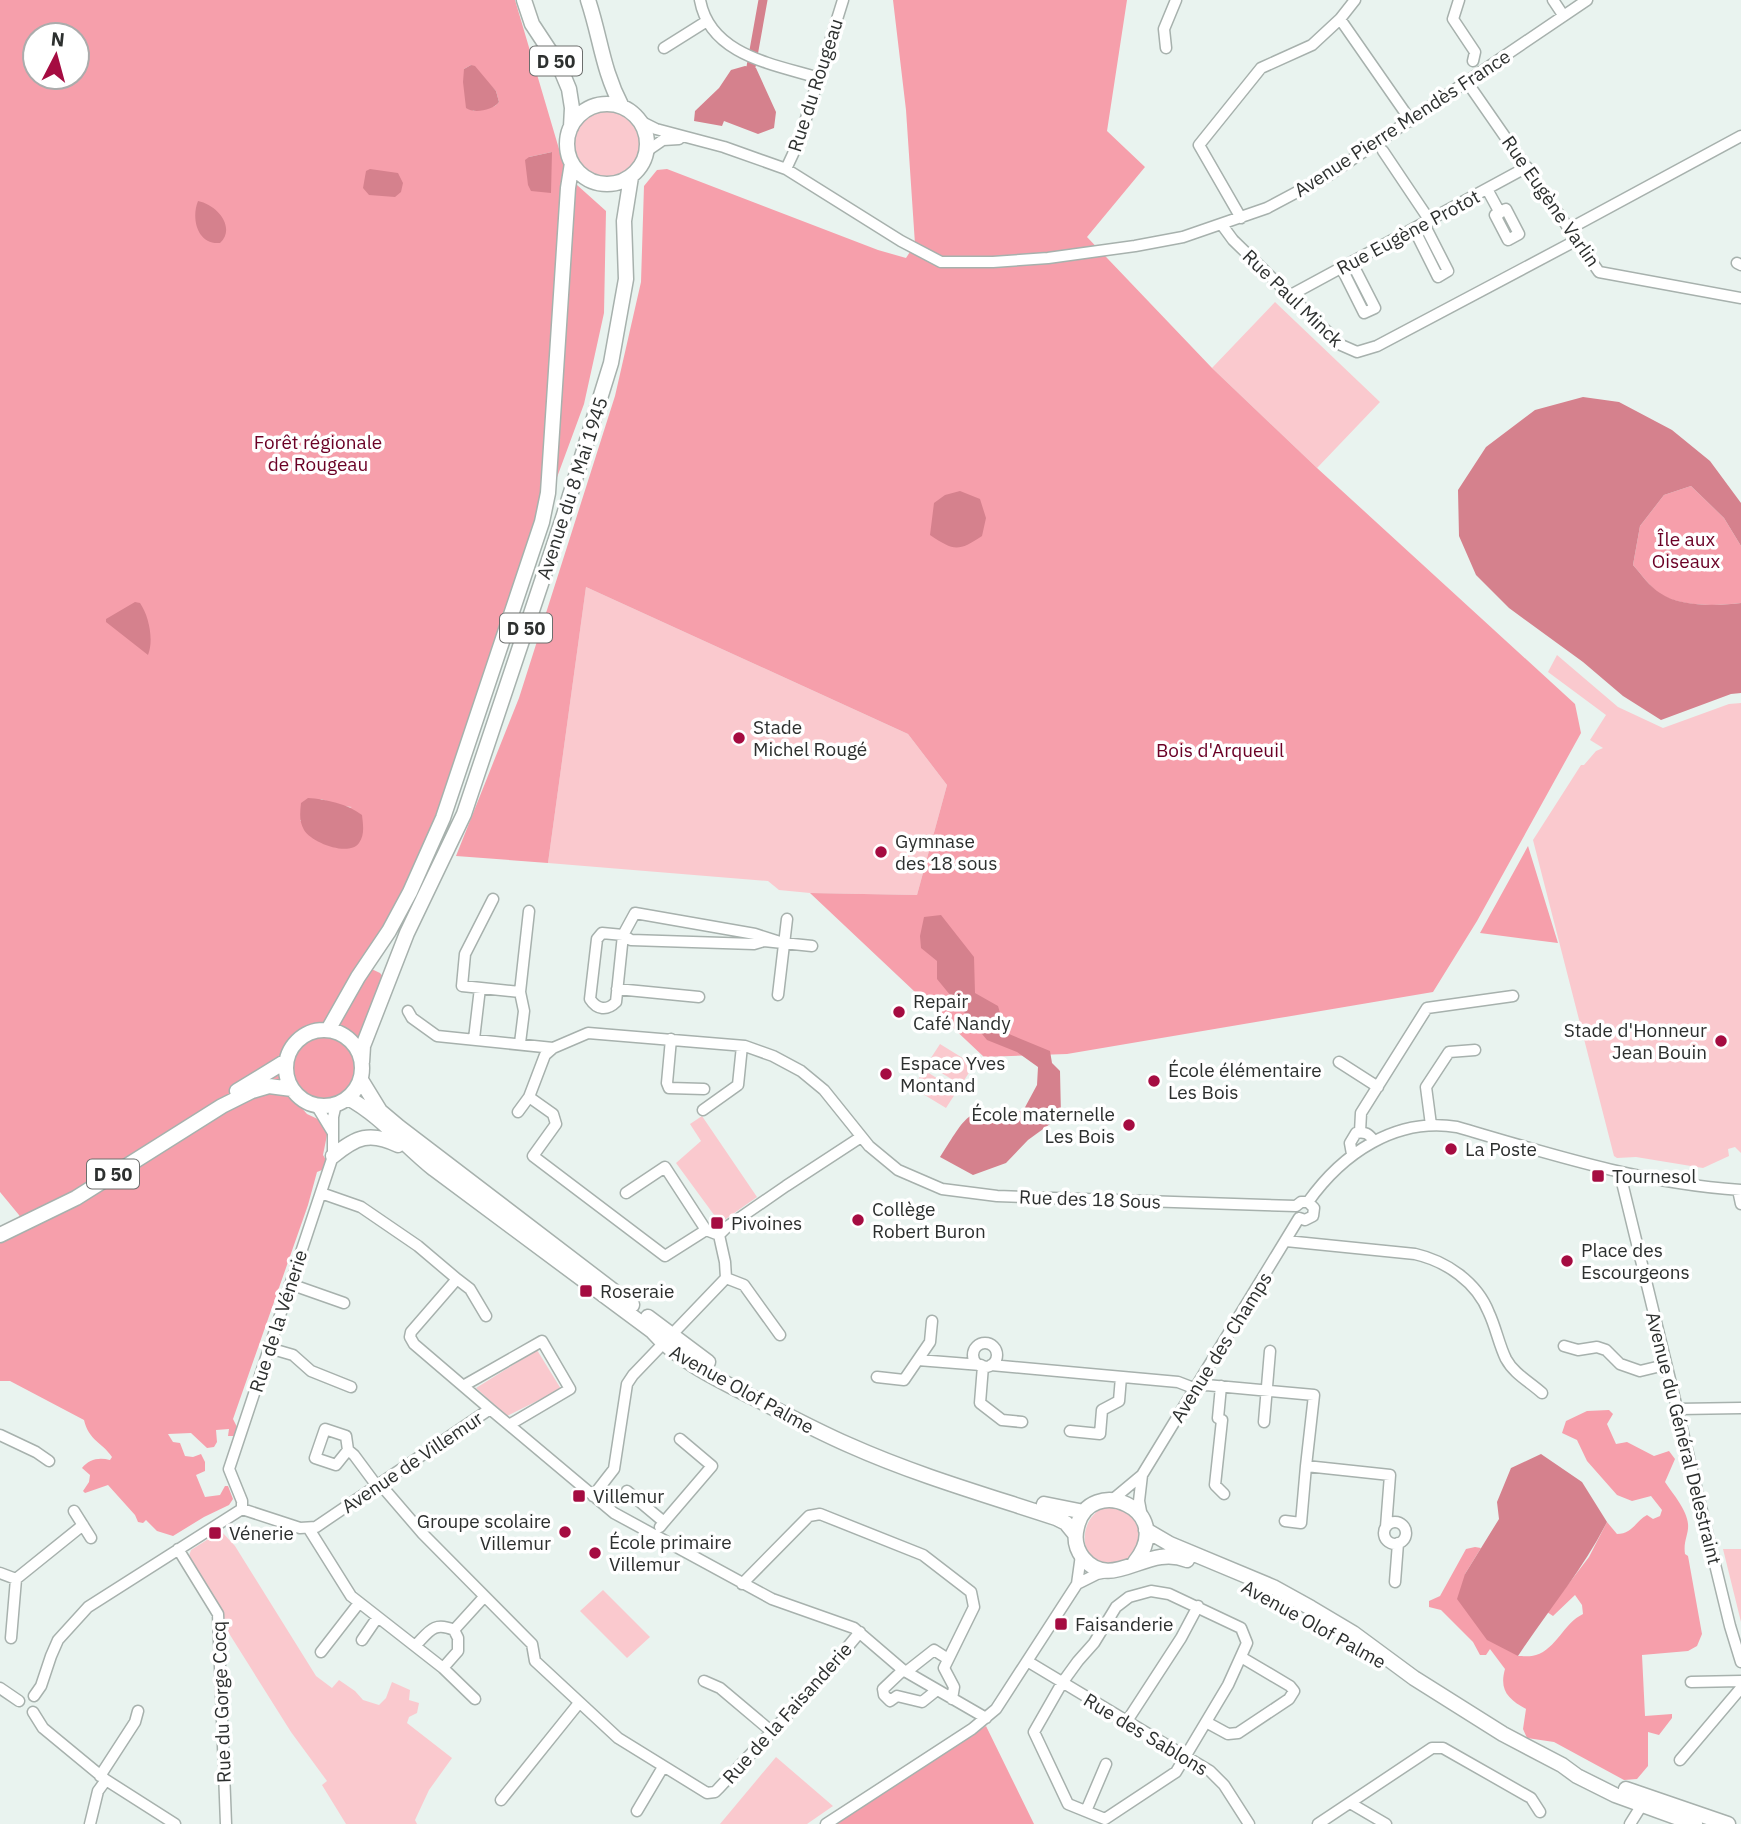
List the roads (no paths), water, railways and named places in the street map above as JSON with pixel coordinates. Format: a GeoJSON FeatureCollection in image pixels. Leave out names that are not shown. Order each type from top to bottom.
{"type":"FeatureCollection","features":[{"type":"Feature","properties":{"kind":"main road","name":"D 50"},"geometry":{"type":"LineString","coordinates":[[524,0],[536,31],[559,65],[569,89],[572,108],[570,127]]}},
{"type":"Feature","properties":{"kind":"main road","name":"D 50"},"geometry":{"type":"LineString","coordinates":[[588,0],[604,65],[622,107]]}},
{"type":"Feature","properties":{"kind":"main road"},"geometry":{"type":"LineString","coordinates":[[610,104],[622,107],[640,121],[645,130],[647,151],[638,170],[631,177],[618,183],[592,181],[580,174],[567,152],[570,127],[587,109],[610,104]]}},
{"type":"Feature","properties":{"kind":"main road","name":"D 50"},"geometry":{"type":"LineString","coordinates":[[328,1030],[358,977],[389,931],[410,892],[443,818],[542,522],[548,493],[568,188],[572,163]]}},
{"type":"Feature","properties":{"kind":"main road","name":"Avenue du 8 Mai 1945"},"geometry":{"type":"LineString","coordinates":[[362,1062],[363,1046],[407,933],[464,814],[611,363],[626,279],[624,221],[631,177]]}},
{"type":"Feature","properties":{"kind":"main road"},"geometry":{"type":"LineString","coordinates":[[328,1030],[340,1033],[358,1049],[362,1062],[361,1080],[342,1101],[316,1105],[299,1097],[292,1089],[286,1061],[297,1040],[308,1033],[328,1030]]}},
{"type":"Feature","properties":{"kind":"main road","name":"D 50"},"geometry":{"type":"LineString","coordinates":[[222,1106],[250,1082],[286,1061]]}},
{"type":"Feature","properties":{"kind":"main road","name":"Avenue Olof Palme"},"geometry":{"type":"LineString","coordinates":[[361,1080],[380,1111],[399,1127],[668,1341],[732,1387],[828,1436],[944,1482],[1056,1518],[1066,1523],[1075,1534]]}},
{"type":"Feature","properties":{"kind":"main road","name":"D 50"},"geometry":{"type":"LineString","coordinates":[[0,1235],[76,1198],[222,1106],[252,1091],[269,1086],[292,1089]]}},
{"type":"Feature","properties":{"kind":"main road","name":"Avenue Olof Palme"},"geometry":{"type":"LineString","coordinates":[[342,1101],[361,1105],[409,1149],[652,1331],[764,1395],[865,1443],[933,1469],[1058,1509],[1084,1512]]}},
{"type":"Feature","properties":{"kind":"main road"},"geometry":{"type":"LineString","coordinates":[[333,1156],[356,1140],[375,1136],[409,1149]]}},
{"type":"Feature","properties":{"kind":"main road"},"geometry":{"type":"LineString","coordinates":[[1112,1500],[1093,1505],[1084,1512],[1075,1534],[1081,1555],[1089,1564],[1100,1570],[1112,1571]]}},
{"type":"Feature","properties":{"kind":"main road","name":"Avenue Olof Palme"},"geometry":{"type":"LineString","coordinates":[[1112,1500],[1128,1504],[1145,1525],[1171,1544],[1252,1578],[1353,1633],[1414,1678],[1503,1734],[1562,1765],[1695,1824]]}},
{"type":"Feature","properties":{"kind":"main road"},"geometry":{"type":"LineString","coordinates":[[1135,1562],[1146,1541],[1145,1525]]}},
{"type":"Feature","properties":{"kind":"main road","name":"Avenue Olof Palme"},"geometry":{"type":"LineString","coordinates":[[1112,1571],[1163,1555],[1189,1560],[1289,1606],[1414,1678]]}},
{"type":"Feature","properties":{"kind":"main road","name":"Avenue Olof Palme"},"geometry":{"type":"LineString","coordinates":[[1644,1801],[1728,1824]]}},
{"type":"Feature","properties":{"kind":"street"},"geometry":{"type":"LineString","coordinates":[[700,0],[707,21],[723,42],[744,54],[818,78]]}},
{"type":"Feature","properties":{"kind":"street","name":"Rue du Rougeau"},"geometry":{"type":"LineString","coordinates":[[786,169],[799,141],[843,0]]}},
{"type":"Feature","properties":{"kind":"street"},"geometry":{"type":"LineString","coordinates":[[1166,48],[1164,29],[1176,0]]}},
{"type":"Feature","properties":{"kind":"street"},"geometry":{"type":"LineString","coordinates":[[1241,218],[1199,145],[1261,68],[1312,44],[1340,19],[1355,0]]}},
{"type":"Feature","properties":{"kind":"street"},"geometry":{"type":"LineString","coordinates":[[1459,0],[1453,19],[1475,52],[1473,61]]}},
{"type":"Feature","properties":{"kind":"street"},"geometry":{"type":"LineString","coordinates":[[1553,0],[1563,15]]}},
{"type":"Feature","properties":{"kind":"street","name":"Avenue Pierre Mendès France"},"geometry":{"type":"LineString","coordinates":[[640,121],[656,129],[696,139],[786,169],[901,241],[941,262],[1048,258],[1162,241],[1222,225],[1267,208],[1329,175],[1587,0]]}},
{"type":"Feature","properties":{"kind":"street"},"geometry":{"type":"LineString","coordinates":[[1340,19],[1410,121]]}},
{"type":"Feature","properties":{"kind":"street"},"geometry":{"type":"LineString","coordinates":[[664,48],[707,21]]}},
{"type":"Feature","properties":{"kind":"street","name":"Rue Eugène Varlin"},"geometry":{"type":"LineString","coordinates":[[1467,82],[1599,272],[1741,298]]}},
{"type":"Feature","properties":{"kind":"street"},"geometry":{"type":"LineString","coordinates":[[1569,229],[1741,136]]}},
{"type":"Feature","properties":{"kind":"street","name":"Avenue Pierre Mendès France"},"geometry":{"type":"LineString","coordinates":[[647,151],[663,140],[696,139]]}},
{"type":"Feature","properties":{"kind":"street"},"geometry":{"type":"LineString","coordinates":[[1383,151],[1423,224]]}},
{"type":"Feature","properties":{"kind":"street","name":"Rue Eugène Protot"},"geometry":{"type":"LineString","coordinates":[[1289,296],[1527,167]]}},
{"type":"Feature","properties":{"kind":"street"},"geometry":{"type":"LineString","coordinates":[[1487,190],[1500,213]]}},
{"type":"Feature","properties":{"kind":"street","name":"Rue Paul Minck"},"geometry":{"type":"LineString","coordinates":[[1222,225],[1233,240],[1341,345],[1357,352],[1377,346],[1577,240]]}},
{"type":"Feature","properties":{"kind":"street"},"geometry":{"type":"LineString","coordinates":[[494,899],[466,954],[462,986],[520,992]]}},
{"type":"Feature","properties":{"kind":"street"},"geometry":{"type":"LineString","coordinates":[[520,1043],[524,1011],[520,992],[529,911]]}},
{"type":"Feature","properties":{"kind":"street"},"geometry":{"type":"LineString","coordinates":[[783,943],[755,934],[635,913],[623,935],[616,1002],[611,1007],[602,1009],[594,1006],[590,999],[597,939],[602,933],[623,935],[631,940],[754,944],[764,941],[783,943],[812,946]]}},
{"type":"Feature","properties":{"kind":"street"},"geometry":{"type":"LineString","coordinates":[[778,995],[787,919]]}},
{"type":"Feature","properties":{"kind":"street"},"geometry":{"type":"LineString","coordinates":[[474,1039],[480,988]]}},
{"type":"Feature","properties":{"kind":"street"},"geometry":{"type":"LineString","coordinates":[[617,989],[699,997]]}},
{"type":"Feature","properties":{"kind":"street"},"geometry":{"type":"LineString","coordinates":[[1360,1132],[1361,1113],[1427,1008],[1513,996]]}},
{"type":"Feature","properties":{"kind":"street"},"geometry":{"type":"LineString","coordinates":[[599,1032],[602,1009]]}},
{"type":"Feature","properties":{"kind":"street"},"geometry":{"type":"LineString","coordinates":[[408,1011],[412,1018],[437,1036],[554,1048]]}},
{"type":"Feature","properties":{"kind":"street","name":"Rue des 18 Sous"},"geometry":{"type":"LineString","coordinates":[[554,1048],[588,1032],[599,1032],[742,1046],[773,1056],[801,1071],[824,1090],[861,1138],[898,1170],[932,1186],[957,1192],[1296,1206]]}},
{"type":"Feature","properties":{"kind":"street"},"geometry":{"type":"LineString","coordinates":[[671,1039],[667,1083],[669,1088],[704,1089]]}},
{"type":"Feature","properties":{"kind":"street"},"geometry":{"type":"LineString","coordinates":[[702,1111],[738,1085],[742,1046]]}},
{"type":"Feature","properties":{"kind":"street"},"geometry":{"type":"LineString","coordinates":[[518,1112],[529,1097],[545,1055],[554,1048]]}},
{"type":"Feature","properties":{"kind":"street"},"geometry":{"type":"LineString","coordinates":[[1431,1125],[1426,1087],[1449,1052],[1475,1051]]}},
{"type":"Feature","properties":{"kind":"street"},"geometry":{"type":"LineString","coordinates":[[1339,1062],[1378,1087]]}},
{"type":"Feature","properties":{"kind":"street"},"geometry":{"type":"LineString","coordinates":[[529,1097],[553,1114],[556,1124],[533,1156],[666,1256],[706,1230]]}},
{"type":"Feature","properties":{"kind":"street","name":"Rue de la Vénerie"},"geometry":{"type":"LineString","coordinates":[[242,1509],[242,1501],[229,1469],[333,1156],[333,1133],[342,1101]]}},
{"type":"Feature","properties":{"kind":"street"},"geometry":{"type":"LineString","coordinates":[[316,1105],[333,1133]]}},
{"type":"Feature","properties":{"kind":"street","name":"Avenue des Champs"},"geometry":{"type":"LineString","coordinates":[[1112,1500],[1142,1475],[1299,1219],[1305,1220],[1312,1216],[1314,1208],[1308,1202],[1330,1174],[1352,1154],[1374,1141],[1410,1128],[1431,1125],[1457,1127],[1620,1174],[1740,1190]]}},
{"type":"Feature","properties":{"kind":"street"},"geometry":{"type":"LineString","coordinates":[[1352,1154],[1352,1137],[1360,1132],[1368,1134],[1374,1141]]}},
{"type":"Feature","properties":{"kind":"street"},"geometry":{"type":"LineString","coordinates":[[719,1235],[728,1226],[861,1138]]}},
{"type":"Feature","properties":{"kind":"street"},"geometry":{"type":"LineString","coordinates":[[626,1193],[665,1167],[706,1230],[719,1235]]}},
{"type":"Feature","properties":{"kind":"street","name":"Avenue du Général Delestraint"},"geometry":{"type":"LineString","coordinates":[[1620,1174],[1665,1365],[1741,1661]]}},
{"type":"Feature","properties":{"kind":"street"},"geometry":{"type":"LineString","coordinates":[[1740,1190],[1741,1204]]}},
{"type":"Feature","properties":{"kind":"street"},"geometry":{"type":"LineString","coordinates":[[321,1193],[361,1207],[418,1246],[470,1289],[486,1316]]}},
{"type":"Feature","properties":{"kind":"street"},"geometry":{"type":"LineString","coordinates":[[1299,1219],[1295,1212],[1296,1206],[1301,1202],[1308,1202]]}},
{"type":"Feature","properties":{"kind":"street"},"geometry":{"type":"LineString","coordinates":[[593,1496],[614,1469],[627,1384],[726,1278],[719,1235]]}},
{"type":"Feature","properties":{"kind":"street"},"geometry":{"type":"LineString","coordinates":[[1286,1241],[1415,1254],[1453,1270],[1465,1279],[1483,1301],[1510,1366],[1542,1393]]}},
{"type":"Feature","properties":{"kind":"street"},"geometry":{"type":"LineString","coordinates":[[726,1278],[744,1285],[780,1335]]}},
{"type":"Feature","properties":{"kind":"street"},"geometry":{"type":"LineString","coordinates":[[457,1279],[411,1332],[410,1337],[414,1344],[490,1409]]}},
{"type":"Feature","properties":{"kind":"street"},"geometry":{"type":"LineString","coordinates":[[290,1284],[344,1303]]}},
{"type":"Feature","properties":{"kind":"street"},"geometry":{"type":"LineString","coordinates":[[877,1377],[904,1380],[930,1342],[932,1321]]}},
{"type":"Feature","properties":{"kind":"street"},"geometry":{"type":"LineString","coordinates":[[463,1387],[542,1341],[570,1390],[509,1425]]}},
{"type":"Feature","properties":{"kind":"street"},"geometry":{"type":"LineString","coordinates":[[1564,1346],[1578,1350],[1597,1347],[1606,1350],[1620,1364],[1640,1371],[1665,1365]]}},
{"type":"Feature","properties":{"kind":"street"},"geometry":{"type":"LineString","coordinates":[[269,1348],[293,1355],[311,1371],[351,1387]]}},
{"type":"Feature","properties":{"kind":"street"},"geometry":{"type":"LineString","coordinates":[[1264,1422],[1270,1351]]}},
{"type":"Feature","properties":{"kind":"street"},"geometry":{"type":"LineString","coordinates":[[918,1360],[1178,1382],[1191,1387],[1221,1386],[1314,1395],[1301,1523],[1285,1521]]}},
{"type":"Feature","properties":{"kind":"street"},"geometry":{"type":"LineString","coordinates":[[985,1365],[980,1403],[1002,1420],[1022,1422]]}},
{"type":"Feature","properties":{"kind":"street"},"geometry":{"type":"LineString","coordinates":[[1070,1431],[1100,1434],[1102,1409],[1119,1401],[1121,1377]]}},
{"type":"Feature","properties":{"kind":"street"},"geometry":{"type":"LineString","coordinates":[[1221,1386],[1218,1418],[1222,1420],[1215,1485],[1224,1494]]}},
{"type":"Feature","properties":{"kind":"street"},"geometry":{"type":"LineString","coordinates":[[1678,1409],[1741,1408]]}},
{"type":"Feature","properties":{"kind":"street","name":"Avenue de Villemur"},"geometry":{"type":"LineString","coordinates":[[309,1529],[316,1527],[490,1409],[614,1513],[772,1599],[860,1632],[905,1671],[986,1718]]}},
{"type":"Feature","properties":{"kind":"street"},"geometry":{"type":"LineString","coordinates":[[0,1434],[36,1451],[49,1461]]}},
{"type":"Feature","properties":{"kind":"street"},"geometry":{"type":"LineString","coordinates":[[655,1535],[712,1466],[680,1439]]}},
{"type":"Feature","properties":{"kind":"street","name":"Rue de la Faisanderie"},"geometry":{"type":"LineString","coordinates":[[348,1450],[422,1534],[532,1644],[536,1661],[579,1703],[618,1738],[703,1791],[715,1792],[821,1679],[860,1632]]}},
{"type":"Feature","properties":{"kind":"street"},"geometry":{"type":"LineString","coordinates":[[1306,1466],[1390,1475],[1384,1534],[1388,1541],[1398,1543]]}},
{"type":"Feature","properties":{"kind":"street","name":"Avenue des Champs"},"geometry":{"type":"LineString","coordinates":[[1142,1475],[1139,1501],[1145,1525]]}},
{"type":"Feature","properties":{"kind":"street"},"geometry":{"type":"LineString","coordinates":[[627,1491],[664,1522]]}},
{"type":"Feature","properties":{"kind":"street"},"geometry":{"type":"LineString","coordinates":[[34,1696],[41,1686],[58,1640],[81,1613],[242,1509],[309,1529],[351,1596],[443,1668],[475,1699]]}},
{"type":"Feature","properties":{"kind":"street"},"geometry":{"type":"LineString","coordinates":[[74,1511],[90,1538]]}},
{"type":"Feature","properties":{"kind":"street"},"geometry":{"type":"LineString","coordinates":[[743,1584],[809,1516],[820,1514],[923,1555],[971,1592],[974,1607],[944,1668],[954,1687],[952,1699]]}},
{"type":"Feature","properties":{"kind":"street"},"geometry":{"type":"LineString","coordinates":[[1386,1527],[1395,1522],[1404,1526],[1406,1536],[1398,1543],[1395,1582]]}},
{"type":"Feature","properties":{"kind":"street"},"geometry":{"type":"LineString","coordinates":[[10,1638],[16,1579],[83,1525]]}},
{"type":"Feature","properties":{"kind":"street","name":"Rue du Gorge Cocq"},"geometry":{"type":"LineString","coordinates":[[178,1549],[218,1614],[226,1824]]}},
{"type":"Feature","properties":{"kind":"street"},"geometry":{"type":"LineString","coordinates":[[826,1824],[996,1709],[1077,1584],[1081,1555]]}},
{"type":"Feature","properties":{"kind":"street"},"geometry":{"type":"LineString","coordinates":[[1077,1584],[1097,1574],[1112,1571]]}},
{"type":"Feature","properties":{"kind":"street"},"geometry":{"type":"LineString","coordinates":[[0,1573],[16,1579]]}},
{"type":"Feature","properties":{"kind":"street"},"geometry":{"type":"LineString","coordinates":[[1158,1591],[1198,1606],[1241,1628],[1247,1643],[1228,1685],[1176,1772],[1105,1819],[1069,1804],[1034,1732],[1062,1683],[1094,1643],[1116,1607],[1129,1597],[1158,1591]]}},
{"type":"Feature","properties":{"kind":"street"},"geometry":{"type":"LineString","coordinates":[[454,1630],[484,1597]]}},
{"type":"Feature","properties":{"kind":"street"},"geometry":{"type":"LineString","coordinates":[[321,1652],[359,1603]]}},
{"type":"Feature","properties":{"kind":"street"},"geometry":{"type":"LineString","coordinates":[[1127,1721],[1181,1638],[1198,1606]]}},
{"type":"Feature","properties":{"kind":"street"},"geometry":{"type":"LineString","coordinates":[[362,1640],[377,1618]]}},
{"type":"Feature","properties":{"kind":"street"},"geometry":{"type":"LineString","coordinates":[[415,1646],[433,1627],[444,1625],[454,1630],[458,1638],[458,1651],[443,1668]]}},
{"type":"Feature","properties":{"kind":"street"},"geometry":{"type":"LineString","coordinates":[[937,1690],[922,1702],[897,1696],[890,1701],[884,1695],[883,1689],[934,1650],[948,1659]]}},
{"type":"Feature","properties":{"kind":"street"},"geometry":{"type":"LineString","coordinates":[[1206,1722],[1228,1734],[1238,1733],[1289,1699],[1294,1691],[1241,1657]]}},
{"type":"Feature","properties":{"kind":"street","name":"Rue des Sablons"},"geometry":{"type":"LineString","coordinates":[[1027,1661],[1210,1771],[1224,1785],[1249,1824]]}},
{"type":"Feature","properties":{"kind":"street"},"geometry":{"type":"LineString","coordinates":[[704,1681],[720,1688],[771,1731]]}},
{"type":"Feature","properties":{"kind":"street"},"geometry":{"type":"LineString","coordinates":[[1691,1682],[1741,1681]]}},
{"type":"Feature","properties":{"kind":"street"},"geometry":{"type":"LineString","coordinates":[[0,1688],[19,1701],[21,1710],[33,1713]]}},
{"type":"Feature","properties":{"kind":"street"},"geometry":{"type":"LineString","coordinates":[[1680,1760],[1741,1688]]}},
{"type":"Feature","properties":{"kind":"street"},"geometry":{"type":"LineString","coordinates":[[19,1701],[26,1695],[34,1696]]}},
{"type":"Feature","properties":{"kind":"street"},"geometry":{"type":"LineString","coordinates":[[33,1713],[38,1705],[34,1696]]}},
{"type":"Feature","properties":{"kind":"street"},"geometry":{"type":"LineString","coordinates":[[501,1800],[579,1703]]}},
{"type":"Feature","properties":{"kind":"street"},"geometry":{"type":"LineString","coordinates":[[90,1824],[103,1778],[135,1722],[138,1711]]}},
{"type":"Feature","properties":{"kind":"street"},"geometry":{"type":"LineString","coordinates":[[33,1713],[43,1728],[103,1778],[175,1824]]}},
{"type":"Feature","properties":{"kind":"street"},"geometry":{"type":"LineString","coordinates":[[1318,1824],[1432,1748],[1443,1748],[1531,1798],[1540,1812]]}},
{"type":"Feature","properties":{"kind":"street"},"geometry":{"type":"LineString","coordinates":[[1086,1811],[1106,1763]]}},
{"type":"Feature","properties":{"kind":"street"},"geometry":{"type":"LineString","coordinates":[[637,1811],[663,1767]]}},
{"type":"Feature","properties":{"kind":"street"},"geometry":{"type":"LineString","coordinates":[[1630,1824],[1644,1801]]}},
{"type":"Feature","properties":{"kind":"street"},"geometry":{"type":"LineString","coordinates":[[1350,1803],[1386,1824]]}},
{"type":"Feature","properties":{"kind":"waterway"},"geometry":{"type":"LineString","coordinates":[[751,67],[763,0]]}},
{"type":"Feature","properties":{"kind":"place","name":"Stade Michel Rougé"},"geometry":{"type":"Point","coordinates":[739,738]}},
{"type":"Feature","properties":{"kind":"place","name":"Gymnase des 18 sous"},"geometry":{"type":"Point","coordinates":[881,852]}},
{"type":"Feature","properties":{"kind":"place","name":"Repair Café Nandy"},"geometry":{"type":"Point","coordinates":[899,1012]}},
{"type":"Feature","properties":{"kind":"place","name":"Stade d'Honneur Jean Bouin"},"geometry":{"type":"Point","coordinates":[1721,1041]}},
{"type":"Feature","properties":{"kind":"place","name":"Espace Yves Montand"},"geometry":{"type":"Point","coordinates":[886,1074]}},
{"type":"Feature","properties":{"kind":"place","name":"École élémentaire Les Bois"},"geometry":{"type":"Point","coordinates":[1154,1081]}},
{"type":"Feature","properties":{"kind":"place","name":"École maternelle Les Bois"},"geometry":{"type":"Point","coordinates":[1129,1125]}},
{"type":"Feature","properties":{"kind":"place","name":"La Poste"},"geometry":{"type":"Point","coordinates":[1451,1149]}},
{"type":"Feature","properties":{"kind":"place","name":"Tournesol"},"geometry":{"type":"Point","coordinates":[1598,1176]}},
{"type":"Feature","properties":{"kind":"place","name":"Collège Robert Buron"},"geometry":{"type":"Point","coordinates":[858,1220]}},
{"type":"Feature","properties":{"kind":"place","name":"Pivoines"},"geometry":{"type":"Point","coordinates":[717,1223]}},
{"type":"Feature","properties":{"kind":"place","name":"Place des Escourgeons"},"geometry":{"type":"Point","coordinates":[1567,1261]}},
{"type":"Feature","properties":{"kind":"place","name":"Roseraie"},"geometry":{"type":"Point","coordinates":[586,1291]}},
{"type":"Feature","properties":{"kind":"place","name":"Villemur"},"geometry":{"type":"Point","coordinates":[579,1496]}},
{"type":"Feature","properties":{"kind":"place","name":"Groupe scolaire Villemur"},"geometry":{"type":"Point","coordinates":[565,1532]}},
{"type":"Feature","properties":{"kind":"place","name":"Vénerie"},"geometry":{"type":"Point","coordinates":[215,1533]}},
{"type":"Feature","properties":{"kind":"place","name":"École primaire Villemur"},"geometry":{"type":"Point","coordinates":[595,1553]}},
{"type":"Feature","properties":{"kind":"place","name":"Faisanderie"},"geometry":{"type":"Point","coordinates":[1061,1624]}},
{"type":"Feature","properties":{"kind":"park label","name":"Forêt régionale de Rougeau"},"geometry":{"type":"Point","coordinates":[318,453]}},
{"type":"Feature","properties":{"kind":"park label","name":"Île aux Oiseaux"},"geometry":{"type":"Point","coordinates":[1686,550]}},
{"type":"Feature","properties":{"kind":"park label","name":"Bois d'Arqueuil"},"geometry":{"type":"Point","coordinates":[1220,750]}}]}
